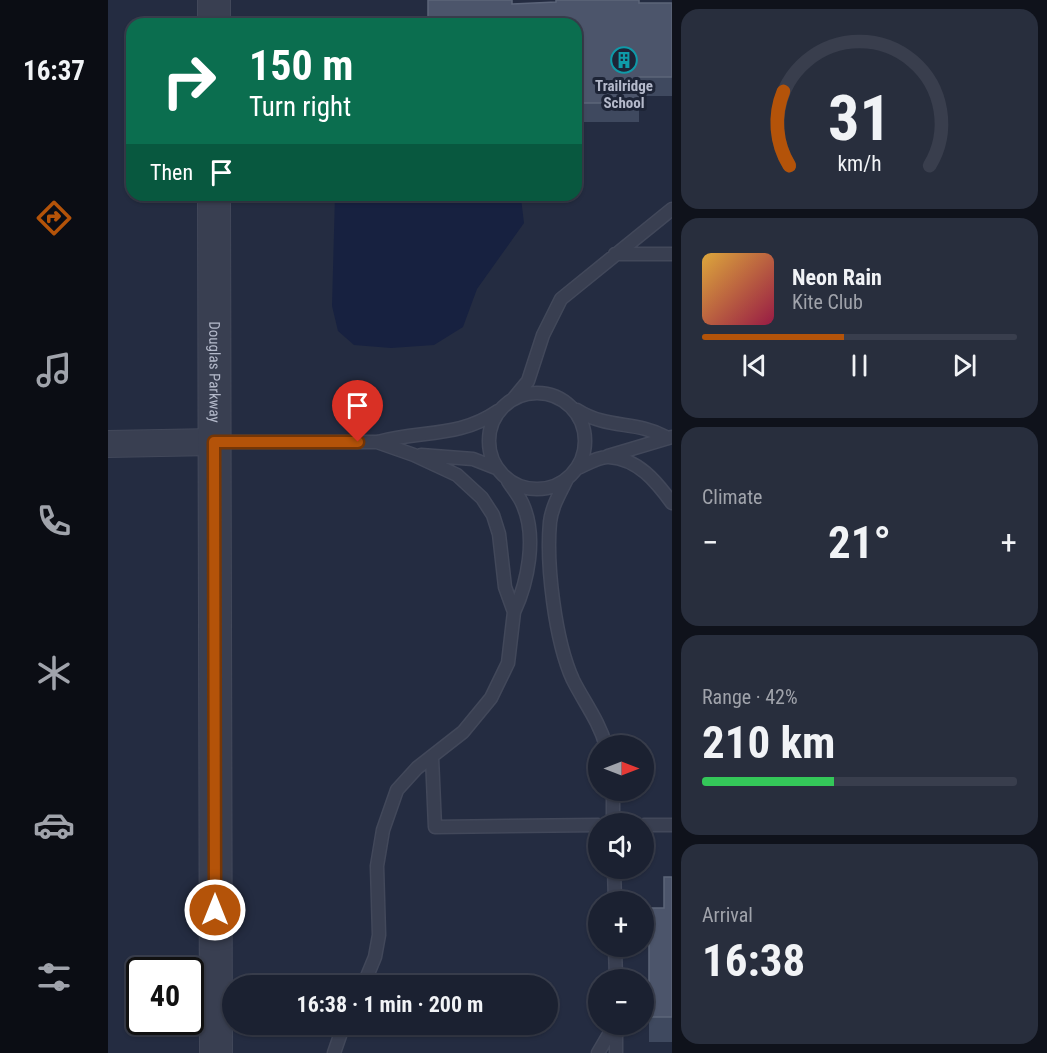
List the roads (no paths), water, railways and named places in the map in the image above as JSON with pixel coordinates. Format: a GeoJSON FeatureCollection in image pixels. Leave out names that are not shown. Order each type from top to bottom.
{"type":"FeatureCollection","features":[{"type":"Feature","properties":{"kind":"street"},"geometry":{"type":"LineString","coordinates":[[214,0],[214,18]]}},
{"type":"Feature","properties":{"kind":"street","name":"Douglas Parkway"},"geometry":{"type":"LineString","coordinates":[[214,201],[216,1053]]}},
{"type":"Feature","properties":{"kind":"street"},"geometry":{"type":"LineString","coordinates":[[108,444],[214,442]]}},
{"type":"Feature","properties":{"kind":"lane"},"geometry":{"type":"LineString","coordinates":[[214,442],[377,442],[406,434],[459,430],[483,421],[514,398],[528,381],[543,334],[561,299],[672,209]]}},
{"type":"Feature","properties":{"kind":"lane"},"geometry":{"type":"LineString","coordinates":[[615,254],[672,254]]}},
{"type":"Feature","properties":{"kind":"lane"},"geometry":{"type":"LineString","coordinates":[[514,398],[529,393],[545,393],[560,398],[594,421],[623,427],[647,427],[669,437]]}},
{"type":"Feature","properties":{"kind":"lane"},"geometry":{"type":"LineString","coordinates":[[368,975],[375,957],[379,935],[377,866],[382,830],[397,790],[417,768],[463,732],[491,698],[508,663],[514,612],[525,587],[530,529],[523,505],[507,480],[496,468],[490,453],[489,437],[493,422],[501,408]]}},
{"type":"Feature","properties":{"kind":"lane"},"geometry":{"type":"LineString","coordinates":[[573,408],[582,421],[585,437],[584,453],[578,468]]}},
{"type":"Feature","properties":{"kind":"lane"},"geometry":{"type":"LineString","coordinates":[[507,480],[521,488],[538,490],[554,487],[578,468],[607,456],[669,437]]}},
{"type":"Feature","properties":{"kind":"lane"},"geometry":{"type":"LineString","coordinates":[[377,442],[414,455],[457,475],[482,498],[493,515],[499,534],[505,587],[514,612]]}},
{"type":"Feature","properties":{"kind":"lane"},"geometry":{"type":"LineString","coordinates":[[414,455],[473,459],[496,468]]}},
{"type":"Feature","properties":{"kind":"lane"},"geometry":{"type":"LineString","coordinates":[[607,456],[634,464],[657,482],[672,502]]}},
{"type":"Feature","properties":{"kind":"lane"},"geometry":{"type":"LineString","coordinates":[[567,479],[555,502],[550,521],[556,624],[573,680],[602,735]]}},
{"type":"Feature","properties":{"kind":"lane"},"geometry":{"type":"LineString","coordinates":[[432,757],[435,827],[588,825]]}},
{"type":"Feature","properties":{"kind":"lane"},"geometry":{"type":"LineString","coordinates":[[654,825],[672,825]]}},
{"type":"Feature","properties":{"kind":"lane"},"geometry":{"type":"LineString","coordinates":[[334,1053],[340,1035]]}},
{"type":"Feature","properties":{"kind":"lane"},"geometry":{"type":"LineString","coordinates":[[598,1053],[609,1035]]}},
{"type":"Feature","properties":{"kind":"lane"},"geometry":{"type":"LineString","coordinates":[[616,1035],[616,1053]]}},
{"type":"Feature","properties":{"kind":"water"},"geometry":{"type":"Polygon","coordinates":[[[335,201],[521,201],[524,223],[477,289],[463,327],[434,345],[391,348],[354,345],[338,331],[332,306],[335,201]]]}},
{"type":"Feature","properties":{"kind":"place","name":"Trailridge School"},"geometry":{"type":"Point","coordinates":[624,60]}}]}
